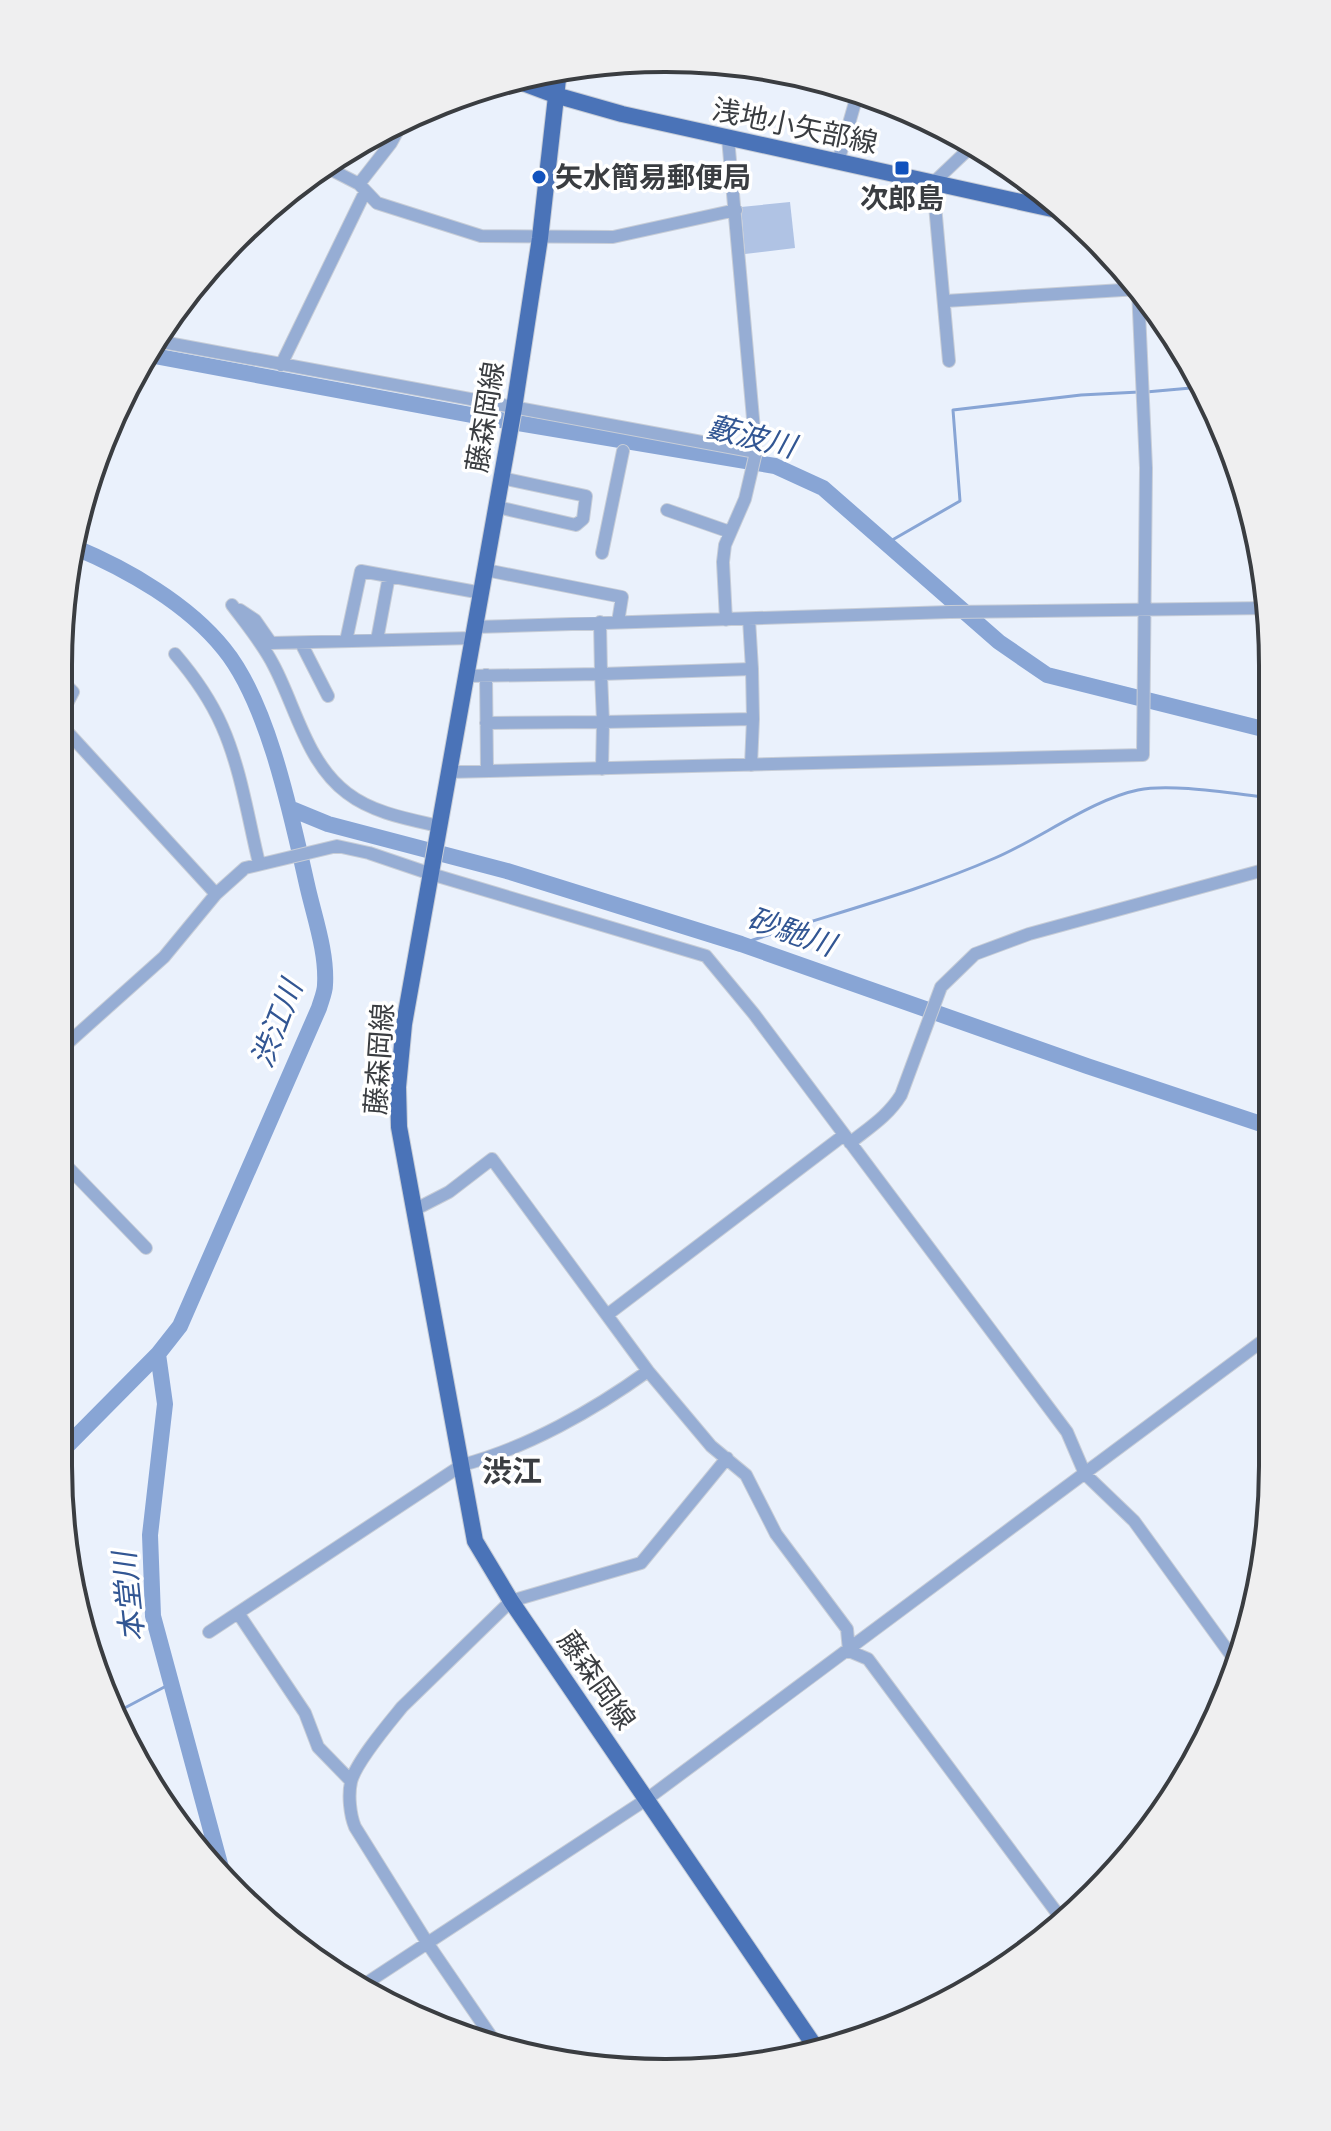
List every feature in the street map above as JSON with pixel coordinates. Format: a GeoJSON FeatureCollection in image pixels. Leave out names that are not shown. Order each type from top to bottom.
{"type":"FeatureCollection","features":[{"type":"Feature","properties":{"kind":"main road","name":"藤森岡線"},"geometry":{"type":"LineString","coordinates":[[557,82],[540,238],[514,408],[404,1024],[398,1087],[399,1127],[475,1541],[511,1601],[811,2041]]}},
{"type":"Feature","properties":{"kind":"main road","name":"浅地小矢部線"},"geometry":{"type":"LineString","coordinates":[[533,87],[622,114],[1042,207]]}},
{"type":"Feature","properties":{"kind":"street"},"geometry":{"type":"LineString","coordinates":[[838,162],[855,103]]}},
{"type":"Feature","properties":{"kind":"street"},"geometry":{"type":"LineString","coordinates":[[281,365],[362,188],[394,138]]}},
{"type":"Feature","properties":{"kind":"street"},"geometry":{"type":"LineString","coordinates":[[726,620],[723,562],[730,532],[752,475],[756,452],[728,138]]}},
{"type":"Feature","properties":{"kind":"street"},"geometry":{"type":"LineString","coordinates":[[949,361],[933,183],[964,153]]}},
{"type":"Feature","properties":{"kind":"street"},"geometry":{"type":"LineString","coordinates":[[335,173],[362,188],[377,203],[481,236],[613,237],[736,210]]}},
{"type":"Feature","properties":{"kind":"street"},"geometry":{"type":"LineString","coordinates":[[945,301],[1125,290]]}},
{"type":"Feature","properties":{"kind":"street"},"geometry":{"type":"LineString","coordinates":[[448,772],[1143,755],[1146,468],[1140,309]]}},
{"type":"Feature","properties":{"kind":"street"},"geometry":{"type":"LineString","coordinates":[[168,343],[756,452]]}},
{"type":"Feature","properties":{"kind":"street"},"geometry":{"type":"LineString","coordinates":[[602,553],[623,451]]}},
{"type":"Feature","properties":{"kind":"street"},"geometry":{"type":"LineString","coordinates":[[497,507],[576,525],[583,519],[586,496],[502,478]]}},
{"type":"Feature","properties":{"kind":"street"},"geometry":{"type":"LineString","coordinates":[[667,510],[730,532]]}},
{"type":"Feature","properties":{"kind":"street"},"geometry":{"type":"LineString","coordinates":[[486,570],[622,597],[618,622]]}},
{"type":"Feature","properties":{"kind":"street"},"geometry":{"type":"LineString","coordinates":[[346,641],[361,571],[482,593]]}},
{"type":"Feature","properties":{"kind":"street"},"geometry":{"type":"LineString","coordinates":[[377,640],[389,576]]}},
{"type":"Feature","properties":{"kind":"street"},"geometry":{"type":"LineString","coordinates":[[439,826],[371,808],[346,793],[324,770],[274,665],[232,605],[255,620],[271,643],[377,640],[600,622],[950,612],[1256,608]]}},
{"type":"Feature","properties":{"kind":"street"},"geometry":{"type":"LineString","coordinates":[[749,619],[753,719],[751,765]]}},
{"type":"Feature","properties":{"kind":"street"},"geometry":{"type":"LineString","coordinates":[[600,622],[602,769]]}},
{"type":"Feature","properties":{"kind":"street"},"geometry":{"type":"LineString","coordinates":[[301,643],[328,696]]}},
{"type":"Feature","properties":{"kind":"street"},"geometry":{"type":"LineString","coordinates":[[175,654],[190,672],[222,725],[259,863]]}},
{"type":"Feature","properties":{"kind":"street"},"geometry":{"type":"LineString","coordinates":[[467,676],[752,669]]}},
{"type":"Feature","properties":{"kind":"street"},"geometry":{"type":"LineString","coordinates":[[486,675],[487,771]]}},
{"type":"Feature","properties":{"kind":"street"},"geometry":{"type":"LineString","coordinates":[[486,723],[753,719]]}},
{"type":"Feature","properties":{"kind":"street"},"geometry":{"type":"LineString","coordinates":[[72,737],[216,894]]}},
{"type":"Feature","properties":{"kind":"street"},"geometry":{"type":"LineString","coordinates":[[72,1039],[164,957],[216,894],[245,868],[337,846],[369,853],[706,956],[717,966],[1067,1432],[1085,1474],[1134,1521],[1229,1652]]}},
{"type":"Feature","properties":{"kind":"street"},"geometry":{"type":"LineString","coordinates":[[607,1315],[847,1139],[880,1121],[901,1095],[941,987],[982,951],[1029,934],[1259,871]]}},
{"type":"Feature","properties":{"kind":"street"},"geometry":{"type":"LineString","coordinates":[[416,1209],[449,1192],[492,1159],[648,1371],[711,1446],[746,1475],[776,1534],[847,1629],[849,1651]]}},
{"type":"Feature","properties":{"kind":"street"},"geometry":{"type":"LineString","coordinates":[[72,1171],[146,1248]]}},
{"type":"Feature","properties":{"kind":"street"},"geometry":{"type":"LineString","coordinates":[[371,1980],[647,1799],[1259,1344]]}},
{"type":"Feature","properties":{"kind":"street"},"geometry":{"type":"LineString","coordinates":[[209,1632],[462,1465],[491,1456],[569,1421],[615,1395],[648,1371]]}},
{"type":"Feature","properties":{"kind":"street"},"geometry":{"type":"LineString","coordinates":[[488,2032],[428,1944],[353,1823],[351,1781],[402,1707],[511,1601],[641,1563],[727,1458]]}},
{"type":"Feature","properties":{"kind":"street"},"geometry":{"type":"LineString","coordinates":[[238,1613],[305,1713],[318,1747],[351,1781]]}},
{"type":"Feature","properties":{"kind":"street"},"geometry":{"type":"LineString","coordinates":[[849,1651],[868,1659],[1057,1912]]}},
{"type":"Feature","properties":{"kind":"shaded area"},"geometry":{"type":"Polygon","coordinates":[[[790,202],[795,248],[745,254],[741,207],[790,202]]]}},
{"type":"Feature","properties":{"kind":"waterway","name":"藪波川"},"geometry":{"type":"LineString","coordinates":[[159,357],[482,417],[775,466],[823,488],[999,642],[1047,675],[1259,728]]}},
{"type":"Feature","properties":{"kind":"waterway"},"geometry":{"type":"LineString","coordinates":[[1146,392],[1190,388]]}},
{"type":"Feature","properties":{"kind":"waterway"},"geometry":{"type":"LineString","coordinates":[[887,543],[960,501],[953,410],[1081,395],[1139,392]]}},
{"type":"Feature","properties":{"kind":"waterway","name":"渋江川"},"geometry":{"type":"LineString","coordinates":[[72,1441],[158,1354],[180,1326],[319,1008],[325,985],[320,936],[277,763],[254,700],[240,672],[209,633],[175,603],[135,577],[83,551]]}},
{"type":"Feature","properties":{"kind":"waterway"},"geometry":{"type":"LineString","coordinates":[[741,944],[964,871],[1012,850],[1103,802],[1138,790],[1185,788],[1259,797]]}},
{"type":"Feature","properties":{"kind":"waterway","name":"砂馳川"},"geometry":{"type":"LineString","coordinates":[[289,808],[328,824],[507,871],[741,944],[1259,1123]]}},
{"type":"Feature","properties":{"kind":"waterway","name":"本堂川"},"geometry":{"type":"LineString","coordinates":[[158,1354],[165,1404],[150,1535],[153,1616],[218,1855]]}},
{"type":"Feature","properties":{"kind":"waterway"},"geometry":{"type":"LineString","coordinates":[[124,1708],[170,1684]]}},
{"type":"Feature","properties":{"kind":"place","name":"次郎島"},"geometry":{"type":"Point","coordinates":[902,168]}},
{"type":"Feature","properties":{"kind":"place","name":"矢水簡易郵便局"},"geometry":{"type":"Point","coordinates":[539,177]}},
{"type":"Feature","properties":{"kind":"district","name":"渋江"},"geometry":{"type":"Point","coordinates":[512,1472]}}]}
